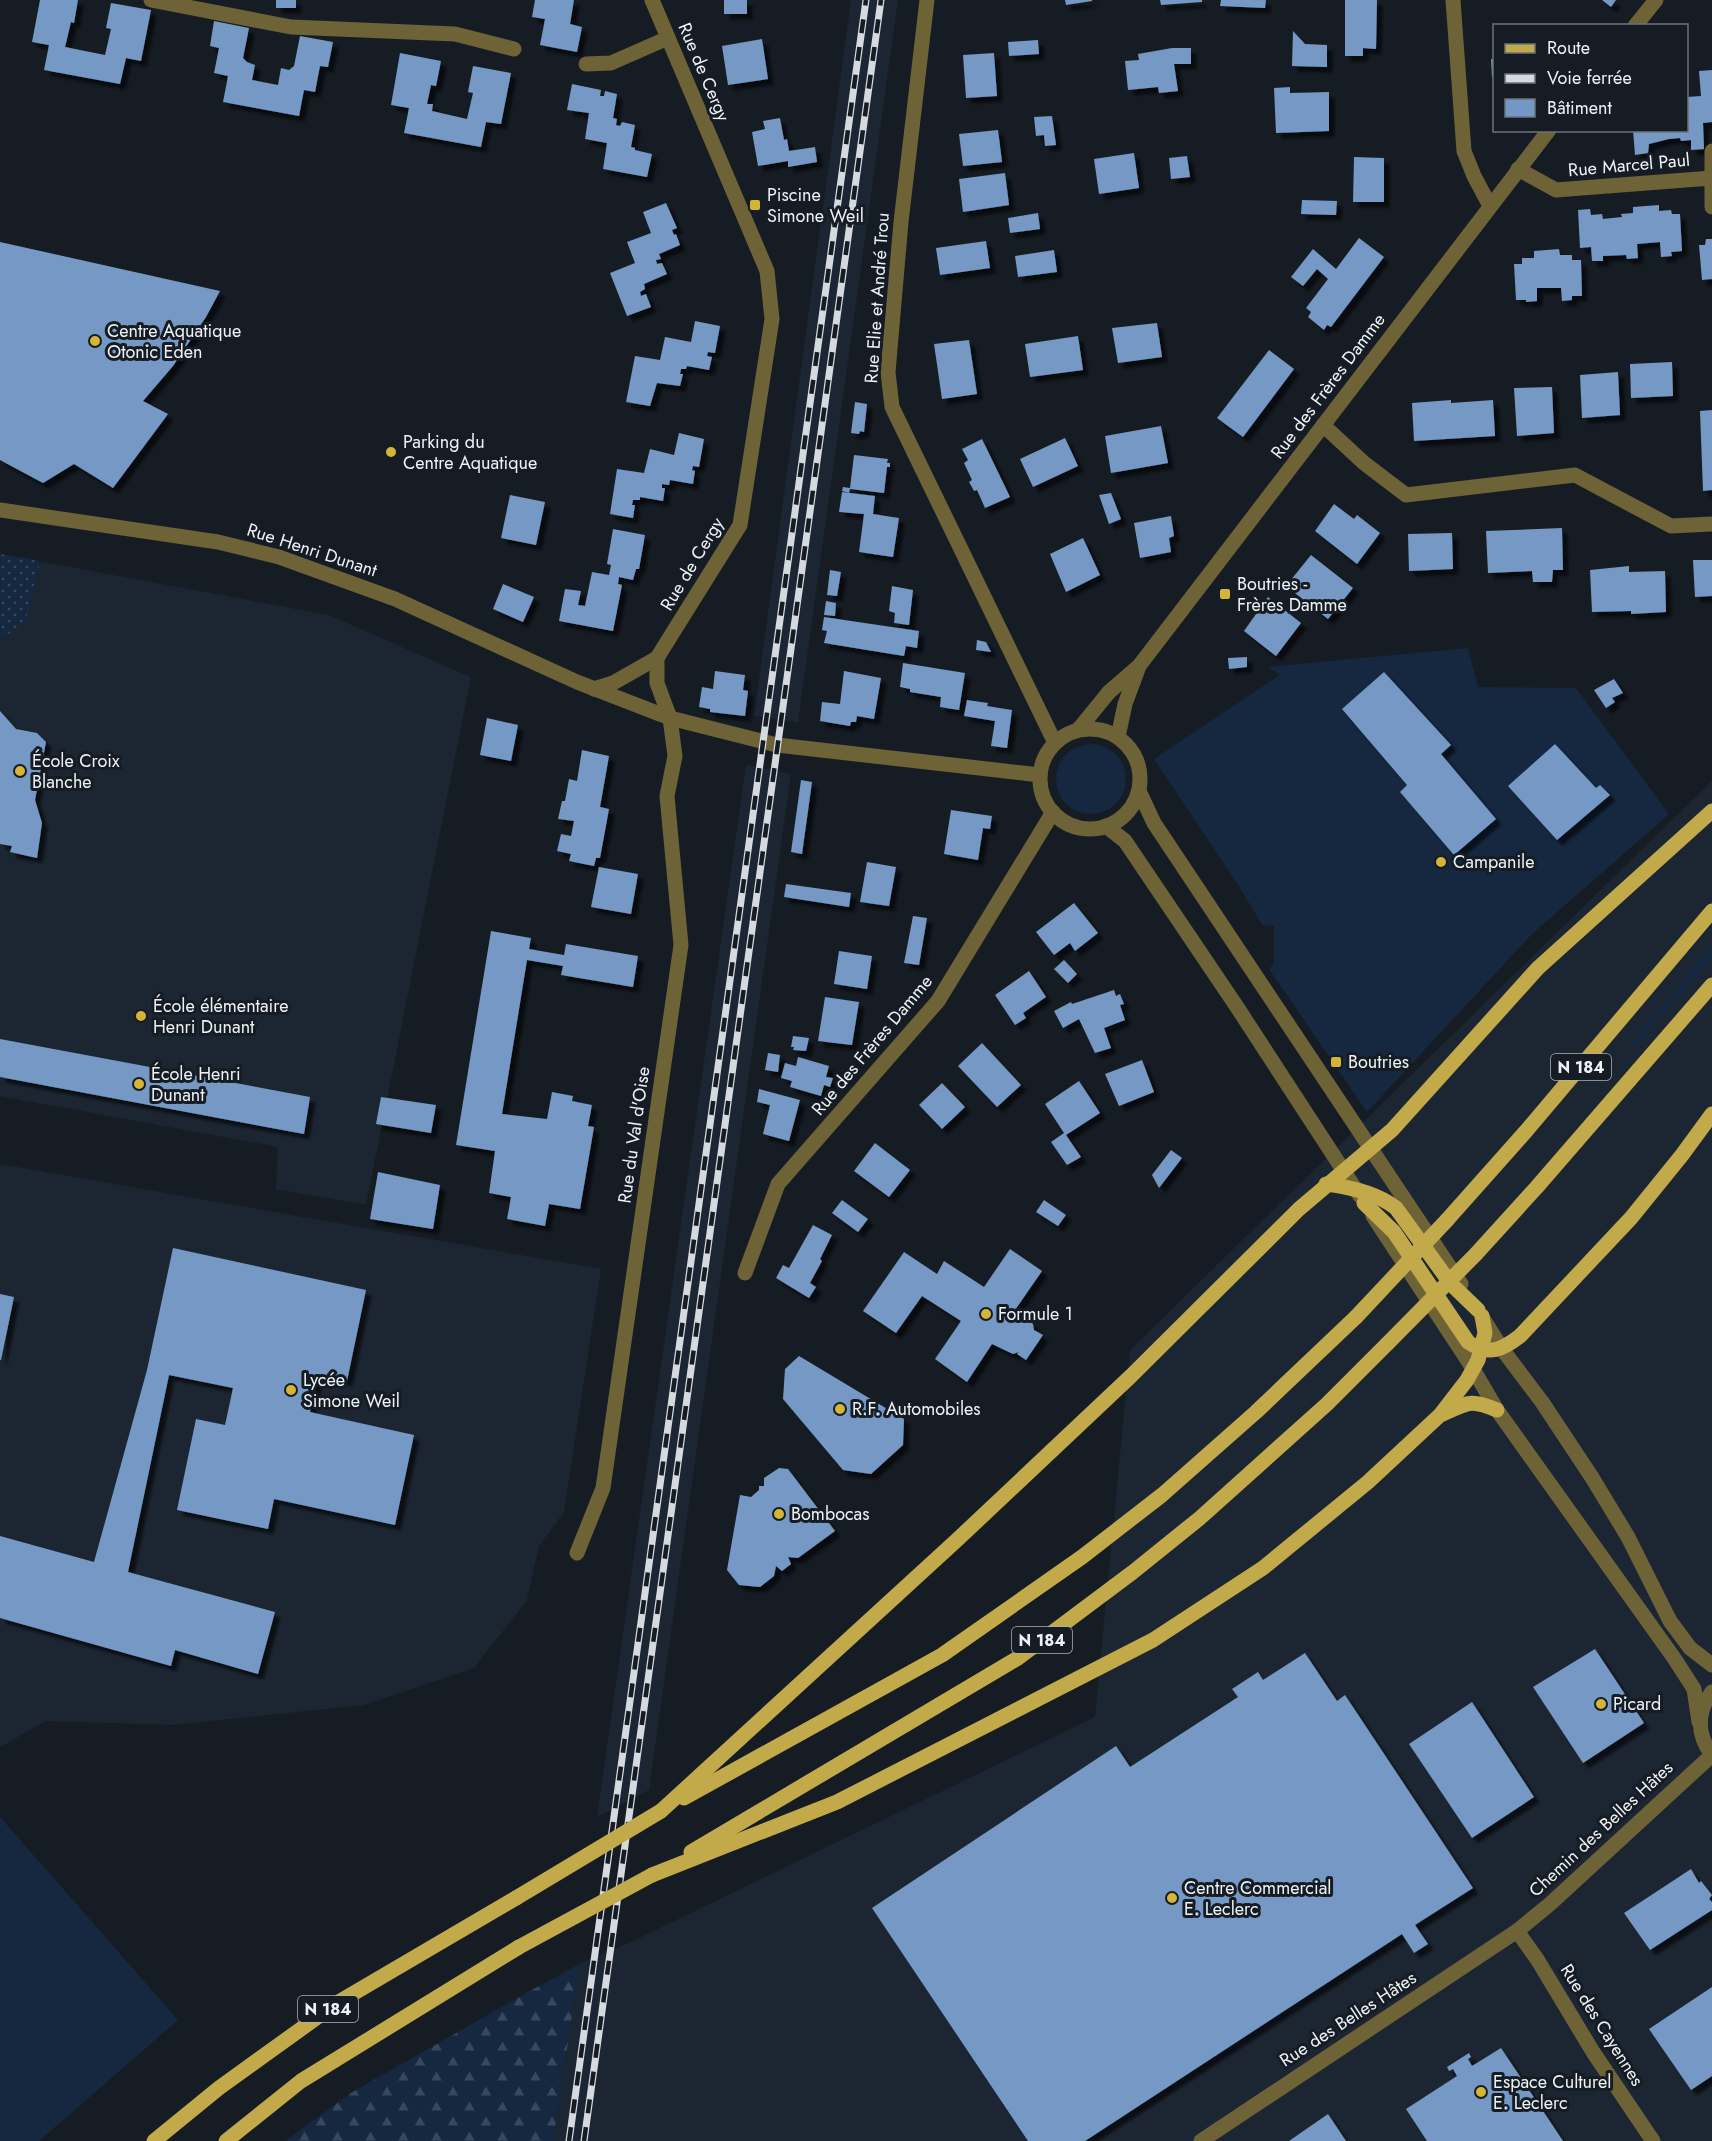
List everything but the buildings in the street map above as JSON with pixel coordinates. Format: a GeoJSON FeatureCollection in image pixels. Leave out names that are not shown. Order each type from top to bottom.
{"type":"FeatureCollection","features":[{"type":"Feature","properties":{"kind":"main road"},"geometry":{"type":"LineString","coordinates":[[661,1811],[958,1539],[1122,1384],[1299,1209],[1392,1130],[1538,968],[1712,811]]}},
{"type":"Feature","properties":{"kind":"main road","name":"N 184"},"geometry":{"type":"LineString","coordinates":[[154,2141],[219,2088],[337,2003],[661,1811],[942,1655],[1082,1557],[1177,1482],[1256,1412],[1356,1317],[1447,1220],[1535,1121],[1712,911]]}},
{"type":"Feature","properties":{"kind":"main road","name":"N 184"},"geometry":{"type":"LineString","coordinates":[[226,2141],[301,2081],[519,1947],[652,1875],[1017,1658],[1133,1572],[1200,1518],[1327,1404],[1476,1254],[1712,985]]}},
{"type":"Feature","properties":{"kind":"main road"},"geometry":{"type":"LineString","coordinates":[[1360,1197],[1394,1232],[1468,1342],[1482,1348],[1502,1349],[1520,1335],[1630,1218],[1682,1155],[1712,1114]]}},
{"type":"Feature","properties":{"kind":"main road"},"geometry":{"type":"LineString","coordinates":[[652,1875],[837,1802],[1153,1640],[1263,1568],[1368,1482],[1440,1415],[1474,1370],[1485,1333],[1480,1313],[1451,1284],[1396,1208],[1378,1197],[1360,1197],[1326,1184]]}},
{"type":"Feature","properties":{"kind":"main road"},"geometry":{"type":"LineString","coordinates":[[1440,1415],[1464,1404],[1479,1402],[1497,1410]]}},
{"type":"Feature","properties":{"kind":"street"},"geometry":{"type":"LineString","coordinates":[[151,0],[291,27],[455,34],[514,49]]}},
{"type":"Feature","properties":{"kind":"street","name":"Rue de Cergy"},"geometry":{"type":"LineString","coordinates":[[652,0],[767,271],[772,319],[740,525],[657,658]]}},
{"type":"Feature","properties":{"kind":"street","name":"Rue Elie et André Trou"},"geometry":{"type":"LineString","coordinates":[[927,0],[888,372],[892,407],[1055,743]]}},
{"type":"Feature","properties":{"kind":"street"},"geometry":{"type":"LineString","coordinates":[[1453,0],[1464,152],[1490,206]]}},
{"type":"Feature","properties":{"kind":"street"},"geometry":{"type":"LineString","coordinates":[[1637,24],[1656,0]]}},
{"type":"Feature","properties":{"kind":"street"},"geometry":{"type":"LineString","coordinates":[[586,64],[611,63],[668,38]]}},
{"type":"Feature","properties":{"kind":"street","name":"Rue des Frères Damme"},"geometry":{"type":"LineString","coordinates":[[1055,743],[1078,730],[1109,692],[1139,666],[1547,132]]}},
{"type":"Feature","properties":{"kind":"street","name":"Rue Marcel Paul"},"geometry":{"type":"LineString","coordinates":[[1712,151],[1712,207]]}},
{"type":"Feature","properties":{"kind":"street","name":"Rue Marcel Paul"},"geometry":{"type":"LineString","coordinates":[[1518,169],[1556,190],[1712,178]]}},
{"type":"Feature","properties":{"kind":"street"},"geometry":{"type":"LineString","coordinates":[[1323,425],[1364,463],[1406,495],[1575,475],[1671,526],[1712,524]]}},
{"type":"Feature","properties":{"kind":"street","name":"Rue Henri Dunant"},"geometry":{"type":"LineString","coordinates":[[0,510],[218,542],[279,557],[395,599],[594,689],[670,718]]}},
{"type":"Feature","properties":{"kind":"street"},"geometry":{"type":"LineString","coordinates":[[594,689],[613,683],[657,658],[657,683],[670,718],[777,745],[1040,775]]}},
{"type":"Feature","properties":{"kind":"street","name":"Rue des Frères Damme"},"geometry":{"type":"LineString","coordinates":[[1118,737],[1125,704],[1139,666]]}},
{"type":"Feature","properties":{"kind":"street","name":"Rue du Val d'Oise"},"geometry":{"type":"LineString","coordinates":[[577,1553],[603,1488],[681,945],[667,796],[675,756],[670,718]]}},
{"type":"Feature","properties":{"kind":"street"},"geometry":{"type":"LineString","coordinates":[[1055,743],[1048,752],[1040,775],[1041,788],[1053,812],[1064,821],[1077,827],[1092,829],[1121,819],[1132,807],[1139,791],[1141,776],[1137,760],[1130,747],[1118,737],[1092,728],[1078,730]]}},
{"type":"Feature","properties":{"kind":"street"},"geometry":{"type":"LineString","coordinates":[[1139,791],[1154,823],[1502,1349],[1542,1402],[1593,1479],[1628,1537],[1670,1621],[1690,1648],[1712,1665]]}},
{"type":"Feature","properties":{"kind":"street","name":"Rue des Frères Damme"},"geometry":{"type":"LineString","coordinates":[[745,1273],[778,1184],[938,1001],[1053,812]]}},
{"type":"Feature","properties":{"kind":"street"},"geometry":{"type":"LineString","coordinates":[[1106,826],[1125,841],[1237,1007],[1474,1370],[1497,1410],[1679,1665],[1694,1689],[1701,1734],[1712,1755]]}},
{"type":"Feature","properties":{"kind":"street"},"geometry":{"type":"LineString","coordinates":[[1700,1722],[1701,1710],[1712,1692]]}},
{"type":"Feature","properties":{"kind":"street","name":"Chemin des Belles Hâtes"},"geometry":{"type":"LineString","coordinates":[[1517,1931],[1550,1904],[1712,1755]]}},
{"type":"Feature","properties":{"kind":"street","name":"Rue des Belles Hâtes"},"geometry":{"type":"LineString","coordinates":[[1201,2141],[1517,1931]]}},
{"type":"Feature","properties":{"kind":"street","name":"Rue des Cayennes"},"geometry":{"type":"LineString","coordinates":[[1517,1931],[1537,1959],[1593,2052],[1653,2141]]}},
{"type":"Feature","properties":{"kind":"shaded area"},"geometry":{"type":"Polygon","coordinates":[[[851,0],[898,0],[798,722],[754,716],[851,0]]]}},
{"type":"Feature","properties":{"kind":"shaded area"},"geometry":{"type":"Polygon","coordinates":[[[0,554],[328,615],[471,677],[366,1205],[276,1189],[278,1147],[0,1096],[0,554]]]}},
{"type":"Feature","properties":{"kind":"shaded area"},"geometry":{"type":"Polygon","coordinates":[[[746,765],[791,774],[649,1790],[597,1817],[746,765]]]}},
{"type":"Feature","properties":{"kind":"shaded area"},"geometry":{"type":"Polygon","coordinates":[[[1712,781],[1712,2141],[553,2141],[580,1964],[629,1943],[1095,1717],[1130,1350],[1712,781]]]}},
{"type":"Feature","properties":{"kind":"shaded area","name":"Lycée Simone Weil"},"geometry":{"type":"Polygon","coordinates":[[[0,1164],[601,1269],[564,1512],[539,1546],[527,1600],[474,1668],[364,1705],[172,1725],[46,1721],[0,1747],[0,1164]]]}},
{"type":"Feature","properties":{"kind":"green space"},"geometry":{"type":"Polygon","coordinates":[[[0,554],[40,561],[25,623],[0,639],[0,554]]]}},
{"type":"Feature","properties":{"kind":"green space","name":"Campanile"},"geometry":{"type":"Polygon","coordinates":[[[1468,648],[1478,687],[1576,688],[1669,814],[1532,934],[1367,1112],[1269,969],[1274,963],[1274,926],[1262,925],[1237,883],[1154,759],[1280,675],[1268,667],[1468,648]]]}},
{"type":"Feature","properties":{"kind":"green space"},"geometry":{"type":"Polygon","coordinates":[[[1091,744],[1104,747],[1116,754],[1123,766],[1126,779],[1123,792],[1116,804],[1104,811],[1091,814],[1078,811],[1066,804],[1059,792],[1056,779],[1059,766],[1066,754],[1078,747],[1091,744]]]}},
{"type":"Feature","properties":{"kind":"green space"},"geometry":{"type":"Polygon","coordinates":[[[1712,946],[1712,959],[1636,1046],[1632,1042],[1712,946]]]}},
{"type":"Feature","properties":{"kind":"green space"},"geometry":{"type":"Polygon","coordinates":[[[0,1817],[178,2020],[39,2141],[0,2141],[0,1817]]]}},
{"type":"Feature","properties":{"kind":"green space"},"geometry":{"type":"Polygon","coordinates":[[[580,1964],[553,2141],[285,2141],[351,2093],[580,1964]]]}},
{"type":"Feature","properties":{"kind":"railway"},"geometry":{"type":"LineString","coordinates":[[569,2141],[866,0]]}},
{"type":"Feature","properties":{"kind":"railway"},"geometry":{"type":"LineString","coordinates":[[584,2141],[881,0]]}},
{"type":"Feature","properties":{"kind":"place","name":"Piscine Simone Weil"},"geometry":{"type":"Point","coordinates":[755,205]}},
{"type":"Feature","properties":{"kind":"place","name":"Centre Aquatique Otonic Eden"},"geometry":{"type":"Point","coordinates":[95,341]}},
{"type":"Feature","properties":{"kind":"place","name":"Parking du Centre Aquatique"},"geometry":{"type":"Point","coordinates":[391,452]}},
{"type":"Feature","properties":{"kind":"place","name":"Boutries - Frères Damme"},"geometry":{"type":"Point","coordinates":[1225,594]}},
{"type":"Feature","properties":{"kind":"place","name":"École Croix Blanche"},"geometry":{"type":"Point","coordinates":[20,771]}},
{"type":"Feature","properties":{"kind":"place","name":"Campanile"},"geometry":{"type":"Point","coordinates":[1441,862]}},
{"type":"Feature","properties":{"kind":"place","name":"École élémentaire Henri Dunant"},"geometry":{"type":"Point","coordinates":[141,1016]}},
{"type":"Feature","properties":{"kind":"place","name":"Boutries"},"geometry":{"type":"Point","coordinates":[1336,1062]}},
{"type":"Feature","properties":{"kind":"place","name":"École Henri Dunant"},"geometry":{"type":"Point","coordinates":[139,1084]}},
{"type":"Feature","properties":{"kind":"place","name":"Formule 1"},"geometry":{"type":"Point","coordinates":[986,1314]}},
{"type":"Feature","properties":{"kind":"place","name":"Lycée Simone Weil"},"geometry":{"type":"Point","coordinates":[291,1390]}},
{"type":"Feature","properties":{"kind":"place","name":"R.F. Automobiles"},"geometry":{"type":"Point","coordinates":[840,1409]}},
{"type":"Feature","properties":{"kind":"place","name":"Bombocas"},"geometry":{"type":"Point","coordinates":[779,1514]}},
{"type":"Feature","properties":{"kind":"place","name":"Picard"},"geometry":{"type":"Point","coordinates":[1601,1704]}},
{"type":"Feature","properties":{"kind":"place","name":"Centre Commercial E. Leclerc"},"geometry":{"type":"Point","coordinates":[1172,1898]}},
{"type":"Feature","properties":{"kind":"place","name":"Espace Culturel E. Leclerc"},"geometry":{"type":"Point","coordinates":[1481,2092]}}]}
